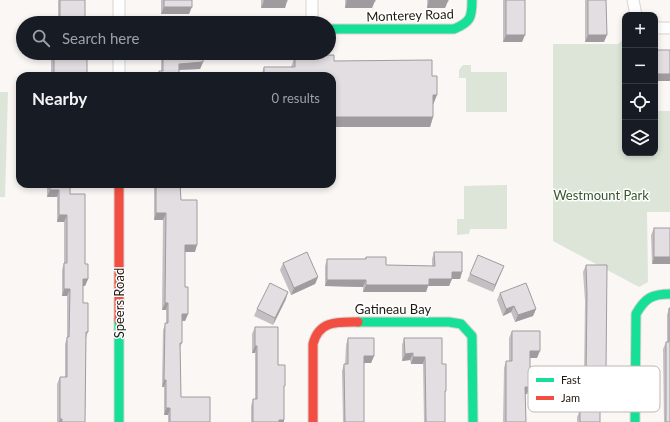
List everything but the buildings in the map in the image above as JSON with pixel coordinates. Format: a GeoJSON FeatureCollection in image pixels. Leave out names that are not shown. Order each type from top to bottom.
{"type":"FeatureCollection","features":[{"type":"Feature","properties":{"kind":"street"},"geometry":{"type":"LineString","coordinates":[[118,0],[119,16]]}},
{"type":"Feature","properties":{"kind":"street"},"geometry":{"type":"LineString","coordinates":[[312,0],[312,16]]}},
{"type":"Feature","properties":{"kind":"street","name":"Monterey Road"},"geometry":{"type":"LineString","coordinates":[[336,29],[454,29],[466,24],[472,14],[472,0]]}},
{"type":"Feature","properties":{"kind":"street"},"geometry":{"type":"LineString","coordinates":[[633,0],[635,12]]}},
{"type":"Feature","properties":{"kind":"street"},"geometry":{"type":"LineString","coordinates":[[658,28],[670,28]]}},
{"type":"Feature","properties":{"kind":"street"},"geometry":{"type":"LineString","coordinates":[[119,60],[119,72]]}},
{"type":"Feature","properties":{"kind":"street","name":"Speers Road"},"geometry":{"type":"LineString","coordinates":[[119,188],[119,422]]}},
{"type":"Feature","properties":{"kind":"street"},"geometry":{"type":"LineString","coordinates":[[636,366],[636,314],[642,302],[656,294],[670,294]]}},
{"type":"Feature","properties":{"kind":"street","name":"Gatineau Bay"},"geometry":{"type":"LineString","coordinates":[[313,422],[313,344],[315,336],[325,325],[343,322],[449,322],[461,324],[472,336],[473,422]]}},
{"type":"Feature","properties":{"kind":"street"},"geometry":{"type":"LineString","coordinates":[[635,412],[635,422]]}},
{"type":"Feature","properties":{"kind":"green space","name":"Westmount Park"},"geometry":{"type":"Polygon","coordinates":[[[622,40],[622,156],[658,156],[658,111],[670,111],[670,212],[647,212],[648,282],[639,287],[553,241],[553,44],[618,44],[622,40]]]}},
{"type":"Feature","properties":{"kind":"green space"},"geometry":{"type":"Polygon","coordinates":[[[463,65],[471,65],[471,72],[507,72],[507,112],[466,112],[466,78],[459,78],[459,70],[463,65]]]}},
{"type":"Feature","properties":{"kind":"green space"},"geometry":{"type":"Polygon","coordinates":[[[0,92],[8,92],[5,197],[0,197],[0,92]]]}},
{"type":"Feature","properties":{"kind":"green space"},"geometry":{"type":"Polygon","coordinates":[[[507,185],[507,229],[470,229],[469,234],[457,235],[457,219],[464,219],[464,186],[507,185]]]}},
{"type":"Feature","properties":{"kind":"traffic: fast"},"geometry":{"type":"LineString","coordinates":[[336,29],[454,29],[464,24],[471,15],[472,0]]}},
{"type":"Feature","properties":{"kind":"traffic: fast"},"geometry":{"type":"LineString","coordinates":[[636,366],[636,314],[643,304],[650,298],[658,295],[670,294]]}},
{"type":"Feature","properties":{"kind":"traffic: fast"},"geometry":{"type":"LineString","coordinates":[[119,320],[119,422]]}},
{"type":"Feature","properties":{"kind":"traffic: fast"},"geometry":{"type":"LineString","coordinates":[[358,322],[449,322],[461,324],[472,336],[473,422]]}},
{"type":"Feature","properties":{"kind":"traffic: fast"},"geometry":{"type":"LineString","coordinates":[[635,412],[635,422]]}},
{"type":"Feature","properties":{"kind":"traffic: jam"},"geometry":{"type":"LineString","coordinates":[[119,188],[119,320]]}},
{"type":"Feature","properties":{"kind":"traffic: jam"},"geometry":{"type":"LineString","coordinates":[[313,422],[313,344],[316,336],[320,330],[330,324],[358,322]]}}]}
